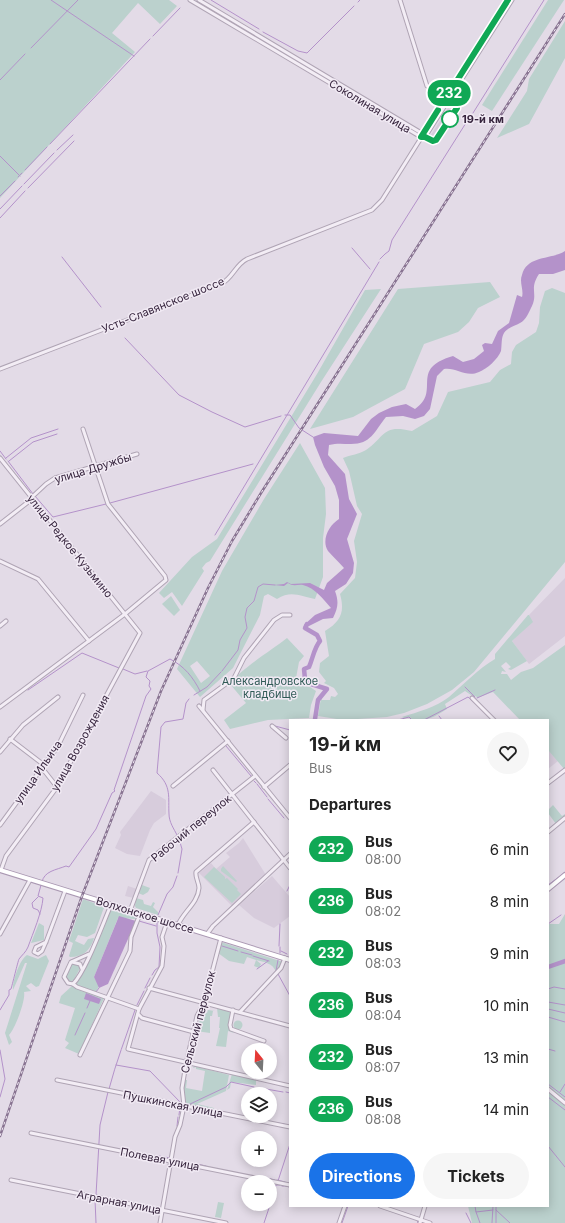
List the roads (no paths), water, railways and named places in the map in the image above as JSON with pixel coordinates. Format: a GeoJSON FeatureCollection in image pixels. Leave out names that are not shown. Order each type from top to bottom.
{"type":"FeatureCollection","features":[{"type":"Feature","properties":{"kind":"main road","name":"Волхонское шоссе"},"geometry":{"type":"LineString","coordinates":[[0,870],[289,960]]}},
{"type":"Feature","properties":{"kind":"main road"},"geometry":{"type":"LineString","coordinates":[[549,888],[565,875]]}},
{"type":"Feature","properties":{"kind":"street","name":"Соколиная улица"},"geometry":{"type":"LineString","coordinates":[[190,0],[199,1],[423,136]]}},
{"type":"Feature","properties":{"kind":"street"},"geometry":{"type":"LineString","coordinates":[[400,0],[427,86],[447,99]]}},
{"type":"Feature","properties":{"kind":"street"},"geometry":{"type":"LineString","coordinates":[[447,99],[508,0]]}},
{"type":"Feature","properties":{"kind":"street"},"geometry":{"type":"LineString","coordinates":[[447,99],[512,0]]}},
{"type":"Feature","properties":{"kind":"street","name":"Соколиная улица"},"geometry":{"type":"LineString","coordinates":[[199,1],[200,6],[257,37]]}},
{"type":"Feature","properties":{"kind":"street"},"geometry":{"type":"LineString","coordinates":[[199,1],[200,6]]}},
{"type":"Feature","properties":{"kind":"street","name":"Усть-Славянское шоссе"},"geometry":{"type":"LineString","coordinates":[[0,369],[221,284],[229,278],[240,263],[247,259],[363,215],[372,210],[382,200],[447,99]]}},
{"type":"Feature","properties":{"kind":"street"},"geometry":{"type":"LineString","coordinates":[[0,707],[125,614],[164,583],[166,578],[108,504],[83,429]]}},
{"type":"Feature","properties":{"kind":"street","name":"улица Дружбы"},"geometry":{"type":"LineString","coordinates":[[0,524],[50,481],[137,454]]}},
{"type":"Feature","properties":{"kind":"street","name":"улица Редкое Кузьмино"},"geometry":{"type":"LineString","coordinates":[[0,458],[140,633]]}},
{"type":"Feature","properties":{"kind":"street"},"geometry":{"type":"LineString","coordinates":[[0,561],[38,579],[90,641]]}},
{"type":"Feature","properties":{"kind":"street"},"geometry":{"type":"LineString","coordinates":[[203,711],[204,700],[234,678],[244,658],[274,620],[282,615],[290,614]]}},
{"type":"Feature","properties":{"kind":"street"},"geometry":{"type":"LineString","coordinates":[[0,626],[6,621]]}},
{"type":"Feature","properties":{"kind":"street","name":"улица Возрождения"},"geometry":{"type":"LineString","coordinates":[[0,870],[6,856],[57,787],[140,633]]}},
{"type":"Feature","properties":{"kind":"street","name":"улица Ильича"},"geometry":{"type":"LineString","coordinates":[[0,825],[58,746],[83,695]]}},
{"type":"Feature","properties":{"kind":"street"},"geometry":{"type":"LineString","coordinates":[[0,752],[23,725],[58,697]]}},
{"type":"Feature","properties":{"kind":"street"},"geometry":{"type":"LineString","coordinates":[[472,698],[493,719]]}},
{"type":"Feature","properties":{"kind":"street"},"geometry":{"type":"LineString","coordinates":[[199,706],[289,817]]}},
{"type":"Feature","properties":{"kind":"street"},"geometry":{"type":"LineString","coordinates":[[272,726],[286,738]]}},
{"type":"Feature","properties":{"kind":"street"},"geometry":{"type":"LineString","coordinates":[[10,739],[43,767],[57,787]]}},
{"type":"Feature","properties":{"kind":"street"},"geometry":{"type":"LineString","coordinates":[[173,786],[228,741]]}},
{"type":"Feature","properties":{"kind":"street"},"geometry":{"type":"LineString","coordinates":[[264,787],[289,766]]}},
{"type":"Feature","properties":{"kind":"street"},"geometry":{"type":"LineString","coordinates":[[213,770],[289,867]]}},
{"type":"Feature","properties":{"kind":"street"},"geometry":{"type":"LineString","coordinates":[[549,782],[565,770]]}},
{"type":"Feature","properties":{"kind":"street","name":"Рабочий переулок"},"geometry":{"type":"LineString","coordinates":[[130,911],[149,860],[255,776]]}},
{"type":"Feature","properties":{"kind":"street"},"geometry":{"type":"LineString","coordinates":[[549,831],[565,818]]}},
{"type":"Feature","properties":{"kind":"street"},"geometry":{"type":"LineString","coordinates":[[178,925],[180,919],[191,906],[198,890],[196,872],[254,822]]}},
{"type":"Feature","properties":{"kind":"street"},"geometry":{"type":"LineString","coordinates":[[207,934],[213,926],[289,855]]}},
{"type":"Feature","properties":{"kind":"street"},"geometry":{"type":"LineString","coordinates":[[1,931],[30,880]]}},
{"type":"Feature","properties":{"kind":"street"},"geometry":{"type":"LineString","coordinates":[[46,942],[65,890]]}},
{"type":"Feature","properties":{"kind":"street"},"geometry":{"type":"LineString","coordinates":[[73,984],[82,969],[111,905]]}},
{"type":"Feature","properties":{"kind":"street"},"geometry":{"type":"LineString","coordinates":[[80,1055],[130,951],[131,937],[140,914]]}},
{"type":"Feature","properties":{"kind":"street"},"geometry":{"type":"LineString","coordinates":[[167,922],[162,937],[164,946],[162,966],[139,1009],[128,1049],[186,1064],[289,1086]]}},
{"type":"Feature","properties":{"kind":"street","name":"Сельский переулок"},"geometry":{"type":"LineString","coordinates":[[160,1223],[175,1136],[180,1126],[184,1106],[182,1088],[186,1064],[198,1016],[204,1003],[221,938]]}},
{"type":"Feature","properties":{"kind":"street"},"geometry":{"type":"LineString","coordinates":[[89,954],[71,962],[65,979],[68,983],[139,1009]]}},
{"type":"Feature","properties":{"kind":"street"},"geometry":{"type":"LineString","coordinates":[[240,1012],[277,972],[285,958]]}},
{"type":"Feature","properties":{"kind":"street"},"geometry":{"type":"LineString","coordinates":[[71,962],[77,962],[82,966],[82,969]]}},
{"type":"Feature","properties":{"kind":"street"},"geometry":{"type":"LineString","coordinates":[[149,988],[289,1026]]}},
{"type":"Feature","properties":{"kind":"street"},"geometry":{"type":"LineString","coordinates":[[233,1010],[230,1025],[231,1029],[237,1033],[264,1041]]}},
{"type":"Feature","properties":{"kind":"street"},"geometry":{"type":"LineString","coordinates":[[138,1014],[142,1018],[194,1032]]}},
{"type":"Feature","properties":{"kind":"street","name":"Пушкинская улица"},"geometry":{"type":"LineString","coordinates":[[57,1080],[289,1127]]}},
{"type":"Feature","properties":{"kind":"street"},"geometry":{"type":"LineString","coordinates":[[549,1090],[565,1103]]}},
{"type":"Feature","properties":{"kind":"street","name":"Полевая улица"},"geometry":{"type":"LineString","coordinates":[[31,1133],[289,1185]]}},
{"type":"Feature","properties":{"kind":"street","name":"Аграрная улица"},"geometry":{"type":"LineString","coordinates":[[11,1180],[226,1223]]}},
{"type":"Feature","properties":{"kind":"street"},"geometry":{"type":"LineString","coordinates":[[340,1223],[345,1207]]}},
{"type":"Feature","properties":{"kind":"street"},"geometry":{"type":"LineString","coordinates":[[383,1207],[420,1221],[430,1223]]}},
{"type":"Feature","properties":{"kind":"street"},"geometry":{"type":"LineString","coordinates":[[420,1221],[425,1207]]}},
{"type":"Feature","properties":{"kind":"waterway"},"geometry":{"type":"LineString","coordinates":[[51,0],[134,56]]}},
{"type":"Feature","properties":{"kind":"waterway"},"geometry":{"type":"LineString","coordinates":[[31,48],[78,0]]}},
{"type":"Feature","properties":{"kind":"waterway"},"geometry":{"type":"LineString","coordinates":[[211,0],[259,29]]}},
{"type":"Feature","properties":{"kind":"waterway"},"geometry":{"type":"LineString","coordinates":[[473,113],[544,0]]}},
{"type":"Feature","properties":{"kind":"waterway"},"geometry":{"type":"LineString","coordinates":[[263,32],[298,51],[307,53],[354,6]]}},
{"type":"Feature","properties":{"kind":"waterway"},"geometry":{"type":"LineString","coordinates":[[153,36],[180,8]]}},
{"type":"Feature","properties":{"kind":"waterway"},"geometry":{"type":"LineString","coordinates":[[50,144],[150,39]]}},
{"type":"Feature","properties":{"kind":"waterway"},"geometry":{"type":"LineString","coordinates":[[0,80],[25,54]]}},
{"type":"Feature","properties":{"kind":"waterway"},"geometry":{"type":"LineString","coordinates":[[380,259],[389,251],[392,240],[471,115]]}},
{"type":"Feature","properties":{"kind":"waterway"},"geometry":{"type":"LineString","coordinates":[[57,150],[73,135]]}},
{"type":"Feature","properties":{"kind":"waterway"},"geometry":{"type":"LineString","coordinates":[[28,188],[74,141]]}},
{"type":"Feature","properties":{"kind":"waterway"},"geometry":{"type":"LineString","coordinates":[[25,170],[47,147]]}},
{"type":"Feature","properties":{"kind":"waterway"},"geometry":{"type":"LineString","coordinates":[[24,184],[54,153]]}},
{"type":"Feature","properties":{"kind":"waterway"},"geometry":{"type":"LineString","coordinates":[[0,156],[20,176]]}},
{"type":"Feature","properties":{"kind":"waterway"},"geometry":{"type":"LineString","coordinates":[[18,177],[22,173]]}},
{"type":"Feature","properties":{"kind":"waterway"},"geometry":{"type":"LineString","coordinates":[[0,196],[15,181]]}},
{"type":"Feature","properties":{"kind":"waterway"},"geometry":{"type":"LineString","coordinates":[[0,209],[22,186]]}},
{"type":"Feature","properties":{"kind":"waterway"},"geometry":{"type":"LineString","coordinates":[[0,218],[25,191]]}},
{"type":"Feature","properties":{"kind":"waterway"},"geometry":{"type":"LineString","coordinates":[[352,248],[370,269]]}},
{"type":"Feature","properties":{"kind":"waterway"},"geometry":{"type":"LineString","coordinates":[[62,257],[101,307]]}},
{"type":"Feature","properties":{"kind":"waterway"},"geometry":{"type":"LineString","coordinates":[[215,535],[379,262]]}},
{"type":"Feature","properties":{"kind":"waterway"},"geometry":{"type":"LineString","coordinates":[[125,338],[179,395],[212,412],[245,427],[281,416]]}},
{"type":"Feature","properties":{"kind":"waterway"},"geometry":{"type":"LineString","coordinates":[[285,415],[290,415],[299,428],[313,437]]}},
{"type":"Feature","properties":{"kind":"waterway"},"geometry":{"type":"LineString","coordinates":[[6,458],[31,438],[58,429]]}},
{"type":"Feature","properties":{"kind":"waterway"},"geometry":{"type":"LineString","coordinates":[[9,461],[33,442],[57,434]]}},
{"type":"Feature","properties":{"kind":"waterway"},"geometry":{"type":"LineString","coordinates":[[0,451],[6,459]]}},
{"type":"Feature","properties":{"kind":"waterway"},"geometry":{"type":"LineString","coordinates":[[8,461],[33,494]]}},
{"type":"Feature","properties":{"kind":"waterway"},"geometry":{"type":"LineString","coordinates":[[110,503],[253,464]]}},
{"type":"Feature","properties":{"kind":"waterway"},"geometry":{"type":"LineString","coordinates":[[35,496],[53,517],[106,504]]}},
{"type":"Feature","properties":{"kind":"waterway"},"geometry":{"type":"LineString","coordinates":[[222,671],[238,650],[240,640],[247,628],[245,617],[247,608],[254,601],[258,587],[263,584],[275,585]]}},
{"type":"Feature","properties":{"kind":"waterway"},"geometry":{"type":"LineString","coordinates":[[307,624],[305,628],[317,635],[320,641],[309,667],[304,669],[305,679],[311,684],[327,689],[318,700],[315,719]]}},
{"type":"Feature","properties":{"kind":"waterway"},"geometry":{"type":"LineString","coordinates":[[28,690],[82,653],[119,668]]}},
{"type":"Feature","properties":{"kind":"waterway"},"geometry":{"type":"LineString","coordinates":[[42,882],[45,875],[51,871],[66,866],[69,867],[96,829],[112,793],[115,791],[114,790],[146,696],[151,689],[149,686],[150,681],[146,677],[148,671],[170,659],[188,672],[200,691]]}},
{"type":"Feature","properties":{"kind":"waterway"},"geometry":{"type":"LineString","coordinates":[[123,669],[135,674],[147,671]]}},
{"type":"Feature","properties":{"kind":"waterway"},"geometry":{"type":"LineString","coordinates":[[194,695],[207,687],[221,672]]}},
{"type":"Feature","properties":{"kind":"waterway"},"geometry":{"type":"LineString","coordinates":[[465,687],[475,697]]}},
{"type":"Feature","properties":{"kind":"waterway"},"geometry":{"type":"LineString","coordinates":[[477,698],[495,690]]}},
{"type":"Feature","properties":{"kind":"waterway"},"geometry":{"type":"LineString","coordinates":[[426,719],[468,697],[476,704]]}},
{"type":"Feature","properties":{"kind":"waterway"},"geometry":{"type":"LineString","coordinates":[[177,835],[169,817],[169,797],[167,787],[157,773],[161,727],[165,722],[183,719],[186,703],[189,699]]}},
{"type":"Feature","properties":{"kind":"waterway"},"geometry":{"type":"LineString","coordinates":[[402,719],[409,717],[411,719]]}},
{"type":"Feature","properties":{"kind":"waterway"},"geometry":{"type":"LineString","coordinates":[[275,726],[289,730]]}},
{"type":"Feature","properties":{"kind":"waterway"},"geometry":{"type":"LineString","coordinates":[[226,746],[251,776]]}},
{"type":"Feature","properties":{"kind":"waterway"},"geometry":{"type":"LineString","coordinates":[[257,784],[267,797]]}},
{"type":"Feature","properties":{"kind":"waterway"},"geometry":{"type":"LineString","coordinates":[[268,799],[284,818]]}},
{"type":"Feature","properties":{"kind":"waterway"},"geometry":{"type":"LineString","coordinates":[[178,873],[182,849],[179,839]]}},
{"type":"Feature","properties":{"kind":"waterway"},"geometry":{"type":"LineString","coordinates":[[560,876],[565,872]]}},
{"type":"Feature","properties":{"kind":"waterway"},"geometry":{"type":"LineString","coordinates":[[158,915],[167,894],[173,887],[177,876]]}},
{"type":"Feature","properties":{"kind":"waterway"},"geometry":{"type":"LineString","coordinates":[[549,884],[559,877]]}},
{"type":"Feature","properties":{"kind":"waterway"},"geometry":{"type":"LineString","coordinates":[[0,1010],[9,995],[9,990],[11,989],[19,959],[27,949],[41,910],[43,898],[38,896],[41,885]]}},
{"type":"Feature","properties":{"kind":"waterway"},"geometry":{"type":"LineString","coordinates":[[287,891],[289,887]]}},
{"type":"Feature","properties":{"kind":"waterway"},"geometry":{"type":"LineString","coordinates":[[38,897],[32,903],[33,908],[38,910],[40,914]]}},
{"type":"Feature","properties":{"kind":"waterway"},"geometry":{"type":"LineString","coordinates":[[549,923],[561,915]]}},
{"type":"Feature","properties":{"kind":"waterway"},"geometry":{"type":"LineString","coordinates":[[139,921],[156,926]]}},
{"type":"Feature","properties":{"kind":"waterway"},"geometry":{"type":"LineString","coordinates":[[152,975],[159,967],[160,947],[157,933],[157,922]]}},
{"type":"Feature","properties":{"kind":"waterway"},"geometry":{"type":"LineString","coordinates":[[279,946],[280,924]]}},
{"type":"Feature","properties":{"kind":"waterway"},"geometry":{"type":"LineString","coordinates":[[222,946],[238,951]]}},
{"type":"Feature","properties":{"kind":"waterway"},"geometry":{"type":"LineString","coordinates":[[280,947],[280,953]]}},
{"type":"Feature","properties":{"kind":"waterway"},"geometry":{"type":"LineString","coordinates":[[281,951],[287,954]]}},
{"type":"Feature","properties":{"kind":"waterway"},"geometry":{"type":"LineString","coordinates":[[241,952],[252,955]]}},
{"type":"Feature","properties":{"kind":"waterway"},"geometry":{"type":"LineString","coordinates":[[253,956],[269,961]]}},
{"type":"Feature","properties":{"kind":"waterway"},"geometry":{"type":"LineString","coordinates":[[276,971],[278,960]]}},
{"type":"Feature","properties":{"kind":"waterway"},"geometry":{"type":"LineString","coordinates":[[257,969],[268,961]]}},
{"type":"Feature","properties":{"kind":"waterway"},"geometry":{"type":"LineString","coordinates":[[549,967],[565,961]]}},
{"type":"Feature","properties":{"kind":"waterway"},"geometry":{"type":"LineString","coordinates":[[278,974],[289,994]]}},
{"type":"Feature","properties":{"kind":"waterway"},"geometry":{"type":"LineString","coordinates":[[145,988],[150,978]]}},
{"type":"Feature","properties":{"kind":"waterway"},"geometry":{"type":"LineString","coordinates":[[549,989],[554,987],[565,989]]}},
{"type":"Feature","properties":{"kind":"waterway"},"geometry":{"type":"LineString","coordinates":[[96,992],[99,988]]}},
{"type":"Feature","properties":{"kind":"waterway"},"geometry":{"type":"LineString","coordinates":[[137,1005],[144,991]]}},
{"type":"Feature","properties":{"kind":"waterway"},"geometry":{"type":"LineString","coordinates":[[87,1008],[90,1001]]}},
{"type":"Feature","properties":{"kind":"waterway"},"geometry":{"type":"LineString","coordinates":[[549,1002],[565,1005]]}},
{"type":"Feature","properties":{"kind":"waterway"},"geometry":{"type":"LineString","coordinates":[[549,1009],[565,1013]]}},
{"type":"Feature","properties":{"kind":"waterway"},"geometry":{"type":"LineString","coordinates":[[109,1089],[135,1010]]}},
{"type":"Feature","properties":{"kind":"waterway"},"geometry":{"type":"LineString","coordinates":[[75,1035],[85,1013]]}},
{"type":"Feature","properties":{"kind":"waterway"},"geometry":{"type":"LineString","coordinates":[[549,1017],[565,1022]]}},
{"type":"Feature","properties":{"kind":"waterway"},"geometry":{"type":"LineString","coordinates":[[549,1049],[555,1051]]}},
{"type":"Feature","properties":{"kind":"waterway"},"geometry":{"type":"LineString","coordinates":[[0,1050],[5,1079],[0,1097]]}},
{"type":"Feature","properties":{"kind":"waterway"},"geometry":{"type":"LineString","coordinates":[[116,1065],[150,1071],[181,1103]]}},
{"type":"Feature","properties":{"kind":"waterway"},"geometry":{"type":"LineString","coordinates":[[188,1105],[226,1087],[231,1082],[254,1087]]}},
{"type":"Feature","properties":{"kind":"waterway"},"geometry":{"type":"LineString","coordinates":[[560,1092],[565,1084]]}},
{"type":"Feature","properties":{"kind":"waterway"},"geometry":{"type":"LineString","coordinates":[[549,1085],[565,1097]]}},
{"type":"Feature","properties":{"kind":"waterway"},"geometry":{"type":"LineString","coordinates":[[277,1091],[283,1092]]}},
{"type":"Feature","properties":{"kind":"waterway"},"geometry":{"type":"LineString","coordinates":[[96,1195],[100,1125],[108,1092]]}},
{"type":"Feature","properties":{"kind":"waterway"},"geometry":{"type":"LineString","coordinates":[[549,1098],[565,1110]]}},
{"type":"Feature","properties":{"kind":"waterway"},"geometry":{"type":"LineString","coordinates":[[179,1115],[180,1107]]}},
{"type":"Feature","properties":{"kind":"waterway"},"geometry":{"type":"LineString","coordinates":[[210,1109],[214,1110]]}},
{"type":"Feature","properties":{"kind":"waterway"},"geometry":{"type":"LineString","coordinates":[[177,1126],[178,1117]]}},
{"type":"Feature","properties":{"kind":"waterway"},"geometry":{"type":"LineString","coordinates":[[277,1123],[284,1124]]}},
{"type":"Feature","properties":{"kind":"waterway"},"geometry":{"type":"LineString","coordinates":[[278,1181],[289,1147]]}},
{"type":"Feature","properties":{"kind":"waterway"},"geometry":{"type":"LineString","coordinates":[[549,1147],[565,1167]]}},
{"type":"Feature","properties":{"kind":"waterway"},"geometry":{"type":"LineString","coordinates":[[159,1156],[170,1158]]}},
{"type":"Feature","properties":{"kind":"waterway"},"geometry":{"type":"LineString","coordinates":[[174,1159],[206,1166]]}},
{"type":"Feature","properties":{"kind":"waterway"},"geometry":{"type":"LineString","coordinates":[[277,1180],[285,1182]]}},
{"type":"Feature","properties":{"kind":"waterway"},"geometry":{"type":"LineString","coordinates":[[285,1186],[289,1187]]}},
{"type":"Feature","properties":{"kind":"waterway"},"geometry":{"type":"LineString","coordinates":[[95,1199],[96,1223]]}},
{"type":"Feature","properties":{"kind":"waterway"},"geometry":{"type":"LineString","coordinates":[[342,1223],[348,1207]]}},
{"type":"Feature","properties":{"kind":"waterway"},"geometry":{"type":"LineString","coordinates":[[475,1207],[476,1212],[493,1210]]}},
{"type":"Feature","properties":{"kind":"waterway"},"geometry":{"type":"LineString","coordinates":[[492,1223],[493,1207]]}},
{"type":"Feature","properties":{"kind":"waterway"},"geometry":{"type":"LineString","coordinates":[[496,1207],[496,1223]]}},
{"type":"Feature","properties":{"kind":"waterway"},"geometry":{"type":"LineString","coordinates":[[496,1210],[510,1223]]}},
{"type":"Feature","properties":{"kind":"waterway"},"geometry":{"type":"LineString","coordinates":[[264,1223],[268,1211]]}},
{"type":"Feature","properties":{"kind":"waterway"},"geometry":{"type":"LineString","coordinates":[[476,1212],[480,1223]]}},
{"type":"Feature","properties":{"kind":"waterway"},"geometry":{"type":"LineString","coordinates":[[338,1222],[341,1213]]}},
{"type":"Feature","properties":{"kind":"waterway"},"geometry":{"type":"LineString","coordinates":[[466,1213],[471,1223]]}},
{"type":"Feature","properties":{"kind":"railway"},"geometry":{"type":"LineString","coordinates":[[0,1136],[82,896],[161,691],[208,588],[232,541],[261,493],[565,14]]}},
{"type":"Feature","properties":{"kind":"place","name":"19-й км"},"geometry":{"type":"Point","coordinates":[450,119]}},
{"type":"Feature","properties":{"kind":"park label","name":"Александровское кладбище"},"geometry":{"type":"Point","coordinates":[270,687]}}]}
